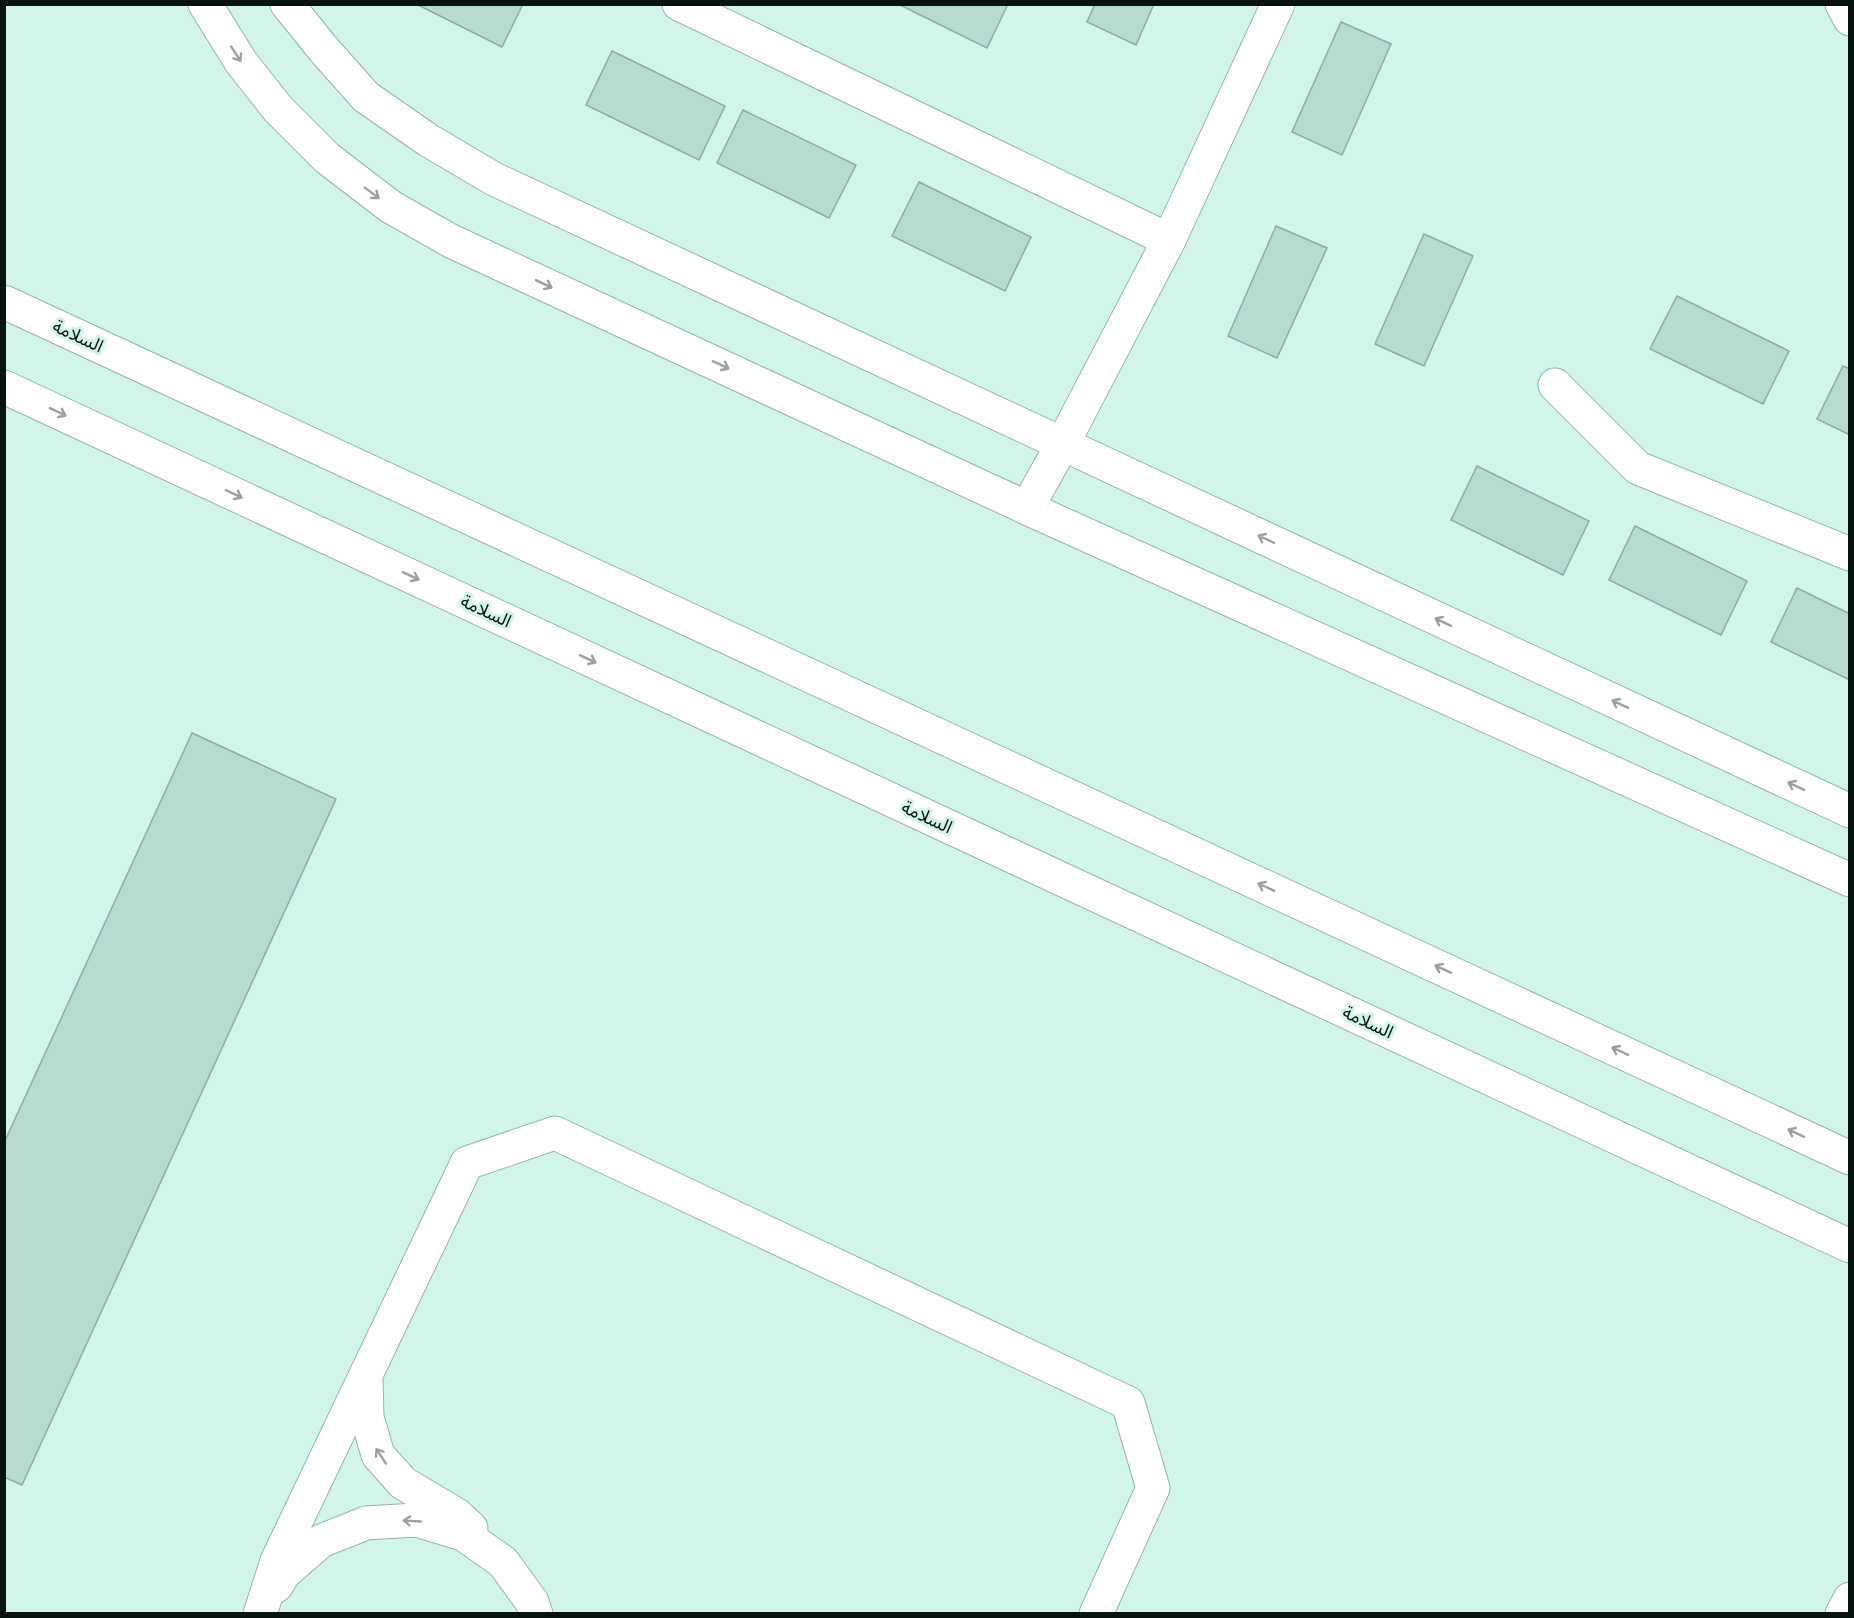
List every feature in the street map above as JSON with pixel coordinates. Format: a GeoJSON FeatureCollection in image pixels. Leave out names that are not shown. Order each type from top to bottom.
{"type":"FeatureCollection","features":[{"type":"Feature","properties":{"kind":"street"},"geometry":{"type":"LineString","coordinates":[[205,4],[241,62],[278,109],[327,158],[391,207],[451,241],[1028,508],[1850,880]]}},
{"type":"Feature","properties":{"kind":"street"},"geometry":{"type":"LineString","coordinates":[[287,4],[366,97],[428,140],[494,179],[1850,811]]}},
{"type":"Feature","properties":{"kind":"street"},"geometry":{"type":"LineString","coordinates":[[679,4],[1169,240]]}},
{"type":"Feature","properties":{"kind":"street"},"geometry":{"type":"LineString","coordinates":[[1028,508],[1169,240],[1278,4]]}},
{"type":"Feature","properties":{"kind":"street"},"geometry":{"type":"LineString","coordinates":[[1842,4],[1850,19]]}},
{"type":"Feature","properties":{"kind":"street","name":"السلامة"},"geometry":{"type":"LineString","coordinates":[[4,302],[1850,1158]]}},
{"type":"Feature","properties":{"kind":"street"},"geometry":{"type":"LineString","coordinates":[[1555,384],[1638,468],[1850,554]]}},
{"type":"Feature","properties":{"kind":"street","name":"السلامة"},"geometry":{"type":"LineString","coordinates":[[4,387],[1850,1246]]}},
{"type":"Feature","properties":{"kind":"street"},"geometry":{"type":"LineString","coordinates":[[260,1614],[277,1561],[467,1163],[555,1133],[1128,1403],[1153,1488],[1096,1614]]}},
{"type":"Feature","properties":{"kind":"street"},"geometry":{"type":"LineString","coordinates":[[366,1375],[367,1418],[378,1455],[403,1483],[457,1515],[503,1562],[532,1602],[536,1614]]}},
{"type":"Feature","properties":{"kind":"street"},"geometry":{"type":"LineString","coordinates":[[260,1614],[284,1573],[321,1541],[366,1523],[416,1520],[463,1534],[503,1562]]}},
{"type":"Feature","properties":{"kind":"street"},"geometry":{"type":"LineString","coordinates":[[1842,1614],[1850,1599]]}},
{"type":"Feature","properties":{"kind":"building"},"geometry":{"type":"Polygon","coordinates":[[[416,4],[523,4],[502,47],[416,4]]]}},
{"type":"Feature","properties":{"kind":"building"},"geometry":{"type":"Polygon","coordinates":[[[898,4],[1008,4],[987,48],[898,4]]]}},
{"type":"Feature","properties":{"kind":"building"},"geometry":{"type":"Polygon","coordinates":[[[1095,4],[1154,4],[1136,45],[1087,22],[1095,4]]]}},
{"type":"Feature","properties":{"kind":"building"},"geometry":{"type":"Polygon","coordinates":[[[1341,22],[1391,44],[1342,155],[1292,132],[1341,22]]]}},
{"type":"Feature","properties":{"kind":"building"},"geometry":{"type":"Polygon","coordinates":[[[612,51],[725,106],[699,160],[586,105],[612,51]]]}},
{"type":"Feature","properties":{"kind":"building"},"geometry":{"type":"Polygon","coordinates":[[[743,110],[856,165],[829,218],[717,163],[743,110]]]}},
{"type":"Feature","properties":{"kind":"building"},"geometry":{"type":"Polygon","coordinates":[[[919,182],[1031,237],[1005,291],[892,236],[919,182]]]}},
{"type":"Feature","properties":{"kind":"building"},"geometry":{"type":"Polygon","coordinates":[[[1276,226],[1327,248],[1277,358],[1228,336],[1276,226]]]}},
{"type":"Feature","properties":{"kind":"building"},"geometry":{"type":"Polygon","coordinates":[[[1424,234],[1473,256],[1424,366],[1375,344],[1424,234]]]}},
{"type":"Feature","properties":{"kind":"building"},"geometry":{"type":"Polygon","coordinates":[[[1677,296],[1789,351],[1763,404],[1650,349],[1677,296]]]}},
{"type":"Feature","properties":{"kind":"building"},"geometry":{"type":"Polygon","coordinates":[[[1843,366],[1850,369],[1850,435],[1817,419],[1843,366]]]}},
{"type":"Feature","properties":{"kind":"building"},"geometry":{"type":"Polygon","coordinates":[[[1477,466],[1589,521],[1563,575],[1451,520],[1477,466]]]}},
{"type":"Feature","properties":{"kind":"building"},"geometry":{"type":"Polygon","coordinates":[[[1635,526],[1747,581],[1721,635],[1609,580],[1635,526]]]}},
{"type":"Feature","properties":{"kind":"building"},"geometry":{"type":"Polygon","coordinates":[[[1797,588],[1850,614],[1850,680],[1771,642],[1797,588]]]}},
{"type":"Feature","properties":{"kind":"building"},"geometry":{"type":"Polygon","coordinates":[[[192,733],[336,799],[22,1485],[4,1477],[4,1143],[192,733]]]}}]}
